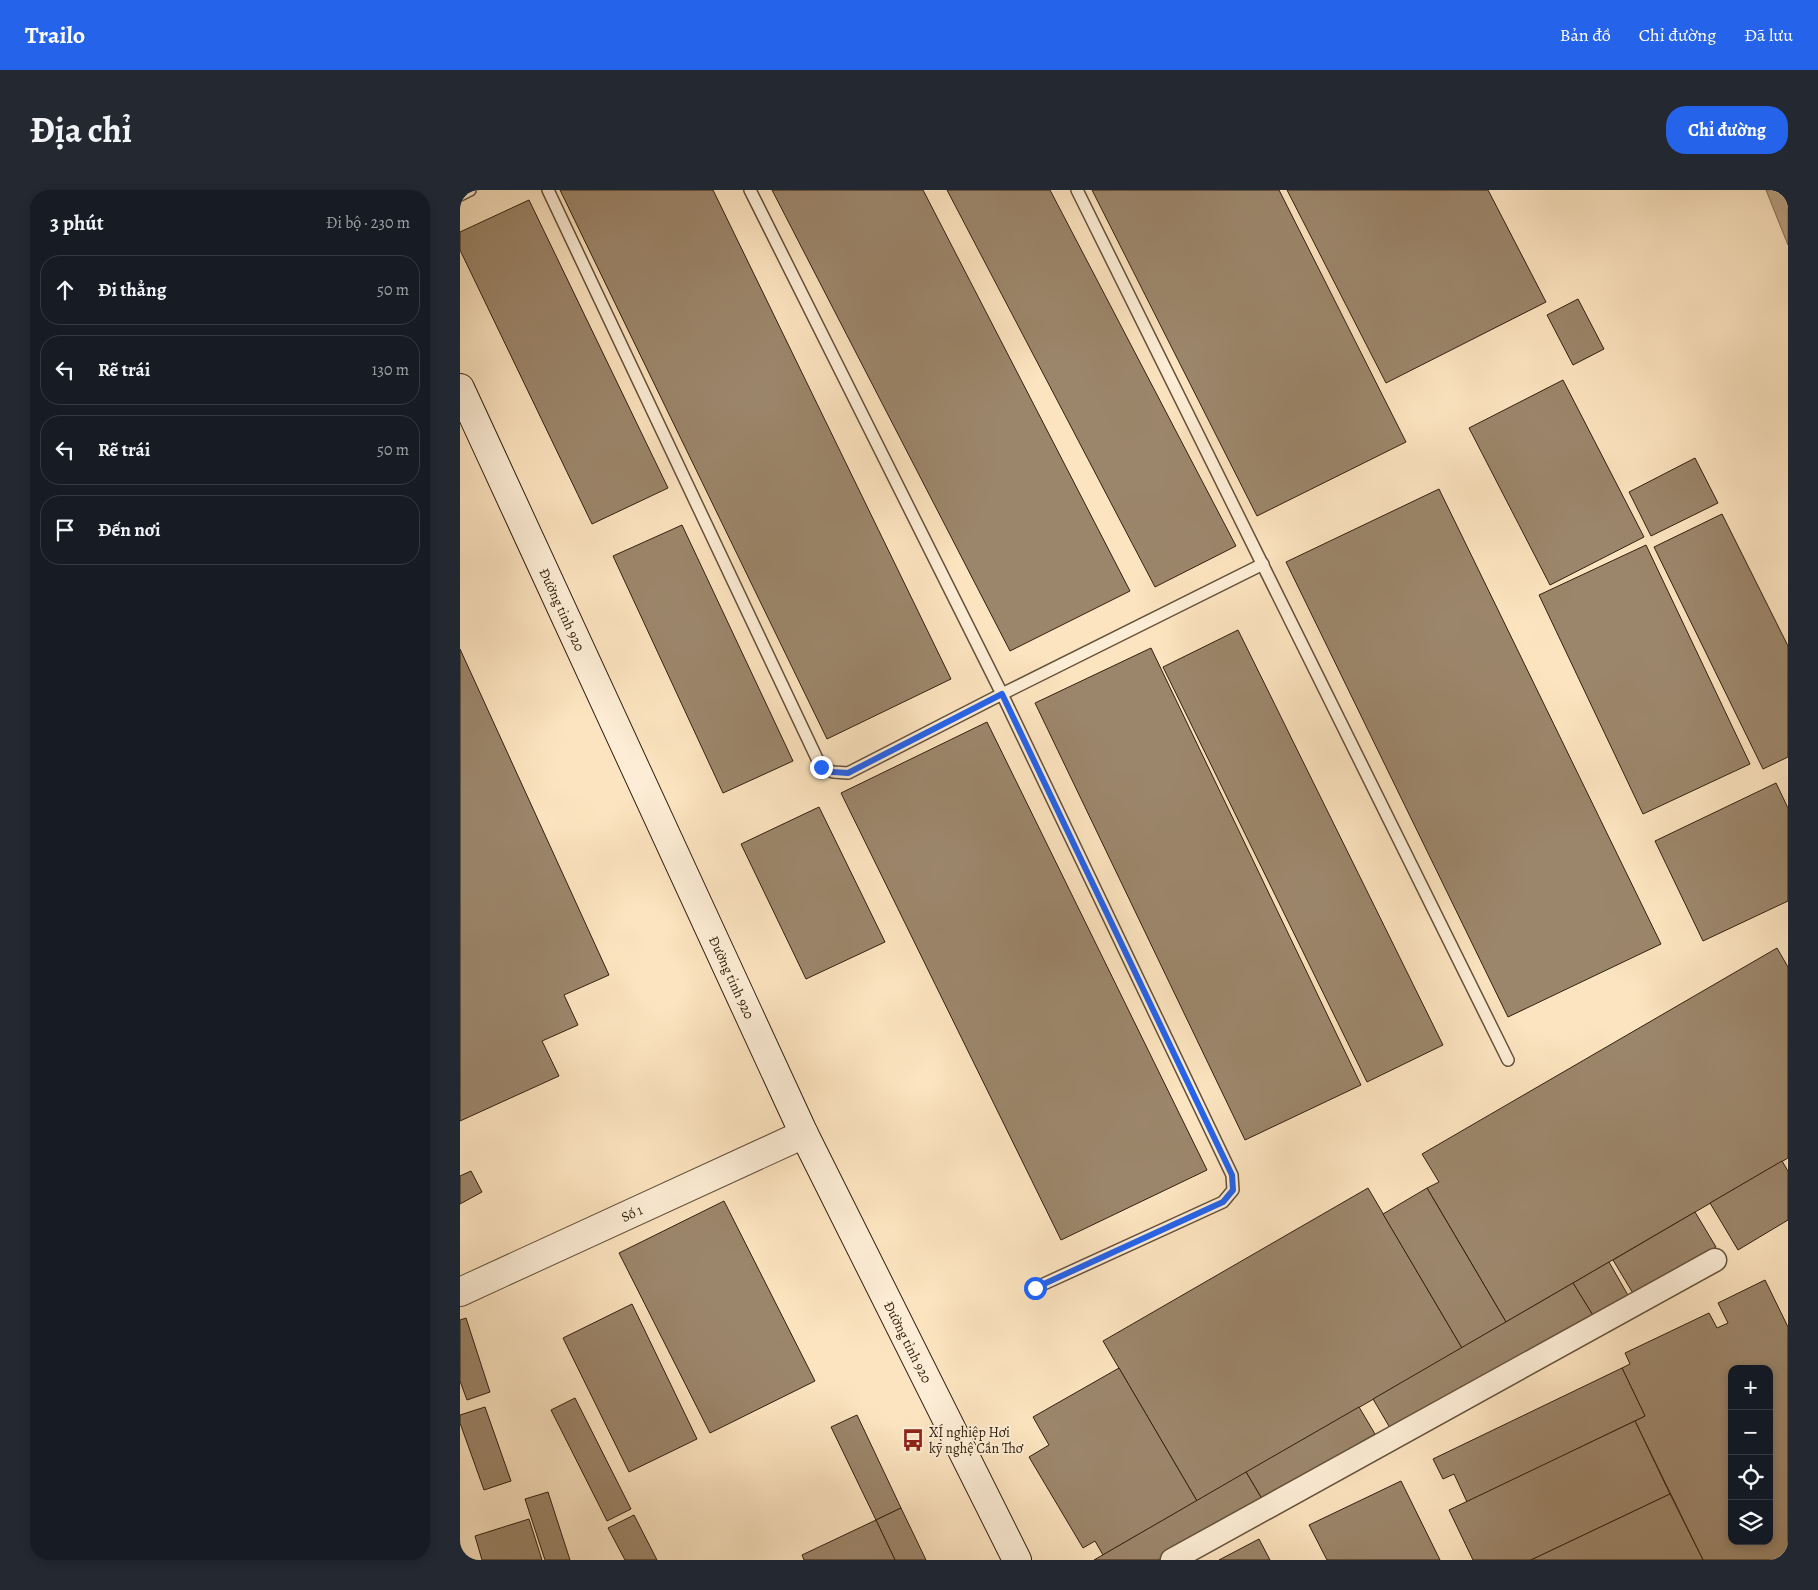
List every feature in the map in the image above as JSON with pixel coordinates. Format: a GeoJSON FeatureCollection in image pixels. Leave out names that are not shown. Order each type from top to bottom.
{"type":"FeatureCollection","features":[{"type":"Feature","properties":{"kind":"main road","name":"Đường tỉnh 920"},"geometry":{"type":"LineString","coordinates":[[460,388],[804,1134],[1017,1560]]}},
{"type":"Feature","properties":{"kind":"main road","name":"Số 1"},"geometry":{"type":"LineString","coordinates":[[460,1292],[804,1134]]}},
{"type":"Feature","properties":{"kind":"street"},"geometry":{"type":"LineString","coordinates":[[1172,1560],[1715,1260]]}},
{"type":"Feature","properties":{"kind":"lane"},"geometry":{"type":"LineString","coordinates":[[460,195],[470,190]]}},
{"type":"Feature","properties":{"kind":"lane"},"geometry":{"type":"LineString","coordinates":[[548,190],[821,767],[833,772],[848,773],[1263,564]]}},
{"type":"Feature","properties":{"kind":"lane"},"geometry":{"type":"LineString","coordinates":[[750,190],[1002,694],[1232,1175],[1233,1190],[1223,1202],[1035,1288]]}},
{"type":"Feature","properties":{"kind":"lane"},"geometry":{"type":"LineString","coordinates":[[1077,190],[1508,1060]]}},
{"type":"Feature","properties":{"kind":"shaded area"},"geometry":{"type":"Polygon","coordinates":[[[1766,190],[1788,190],[1788,245],[1766,190]]]}},
{"type":"Feature","properties":{"kind":"building"},"geometry":{"type":"Polygon","coordinates":[[[560,190],[713,190],[951,679],[827,739],[560,190]]]}},
{"type":"Feature","properties":{"kind":"building"},"geometry":{"type":"Polygon","coordinates":[[[772,190],[923,190],[1130,591],[1010,651],[772,190]]]}},
{"type":"Feature","properties":{"kind":"building"},"geometry":{"type":"Polygon","coordinates":[[[947,190],[1050,190],[1236,546],[1155,587],[947,190]]]}},
{"type":"Feature","properties":{"kind":"building"},"geometry":{"type":"Polygon","coordinates":[[[1092,190],[1279,190],[1406,442],[1257,516],[1092,190]]]}},
{"type":"Feature","properties":{"kind":"building"},"geometry":{"type":"Polygon","coordinates":[[[1287,190],[1488,190],[1546,302],[1386,383],[1287,190]]]}},
{"type":"Feature","properties":{"kind":"building"},"geometry":{"type":"Polygon","coordinates":[[[529,200],[668,488],[592,524],[460,250],[460,232],[529,200]]]}},
{"type":"Feature","properties":{"kind":"building"},"geometry":{"type":"Polygon","coordinates":[[[1578,299],[1604,349],[1573,365],[1547,315],[1578,299]]]}},
{"type":"Feature","properties":{"kind":"building"},"geometry":{"type":"Polygon","coordinates":[[[1563,380],[1644,537],[1550,585],[1469,428],[1563,380]]]}},
{"type":"Feature","properties":{"kind":"building"},"geometry":{"type":"Polygon","coordinates":[[[1695,458],[1718,503],[1651,536],[1629,492],[1695,458]]]}},
{"type":"Feature","properties":{"kind":"building"},"geometry":{"type":"Polygon","coordinates":[[[1439,489],[1661,944],[1508,1017],[1286,562],[1439,489]]]}},
{"type":"Feature","properties":{"kind":"building"},"geometry":{"type":"Polygon","coordinates":[[[1722,514],[1788,646],[1788,757],[1763,769],[1654,547],[1722,514]]]}},
{"type":"Feature","properties":{"kind":"building"},"geometry":{"type":"Polygon","coordinates":[[[682,525],[793,761],[723,793],[613,556],[682,525]]]}},
{"type":"Feature","properties":{"kind":"building"},"geometry":{"type":"Polygon","coordinates":[[[1646,545],[1750,764],[1643,814],[1539,595],[1646,545]]]}},
{"type":"Feature","properties":{"kind":"building"},"geometry":{"type":"Polygon","coordinates":[[[1238,630],[1443,1045],[1367,1082],[1163,667],[1238,630]]]}},
{"type":"Feature","properties":{"kind":"building"},"geometry":{"type":"Polygon","coordinates":[[[1151,648],[1361,1085],[1245,1140],[1035,703],[1151,648]]]}},
{"type":"Feature","properties":{"kind":"building"},"geometry":{"type":"Polygon","coordinates":[[[460,649],[609,975],[564,995],[578,1025],[542,1041],[559,1076],[460,1121],[460,649]]]}},
{"type":"Feature","properties":{"kind":"building"},"geometry":{"type":"Polygon","coordinates":[[[987,722],[1207,1170],[1061,1240],[841,793],[987,722]]]}},
{"type":"Feature","properties":{"kind":"building"},"geometry":{"type":"Polygon","coordinates":[[[1776,783],[1788,808],[1788,901],[1703,941],[1655,841],[1776,783]]]}},
{"type":"Feature","properties":{"kind":"building"},"geometry":{"type":"Polygon","coordinates":[[[819,807],[885,942],[806,979],[741,844],[819,807]]]}},
{"type":"Feature","properties":{"kind":"building"},"geometry":{"type":"Polygon","coordinates":[[[1777,948],[1788,967],[1788,1158],[1506,1322],[1427,1188],[1439,1182],[1422,1154],[1777,948]]]}},
{"type":"Feature","properties":{"kind":"building"},"geometry":{"type":"Polygon","coordinates":[[[1782,1161],[1788,1171],[1788,1220],[1738,1250],[1710,1203],[1782,1161]]]}},
{"type":"Feature","properties":{"kind":"building"},"geometry":{"type":"Polygon","coordinates":[[[471,1171],[482,1192],[460,1204],[460,1176],[471,1171]]]}},
{"type":"Feature","properties":{"kind":"building"},"geometry":{"type":"Polygon","coordinates":[[[1368,1188],[1462,1348],[1197,1501],[1103,1341],[1368,1188]]]}},
{"type":"Feature","properties":{"kind":"building"},"geometry":{"type":"Polygon","coordinates":[[[1427,1188],[1506,1322],[1462,1348],[1383,1214],[1427,1188]]]}},
{"type":"Feature","properties":{"kind":"building"},"geometry":{"type":"Polygon","coordinates":[[[724,1201],[815,1381],[710,1433],[619,1253],[724,1201]]]}},
{"type":"Feature","properties":{"kind":"building"},"geometry":{"type":"Polygon","coordinates":[[[1695,1212],[1716,1247],[1634,1295],[1613,1260],[1695,1212]]]}},
{"type":"Feature","properties":{"kind":"building"},"geometry":{"type":"Polygon","coordinates":[[[1609,1262],[1629,1297],[1594,1317],[1573,1283],[1609,1262]]]}},
{"type":"Feature","properties":{"kind":"building"},"geometry":{"type":"Polygon","coordinates":[[[1765,1280],[1788,1327],[1788,1560],[1703,1560],[1635,1421],[1645,1416],[1622,1368],[1630,1364],[1625,1353],[1709,1313],[1717,1328],[1728,1323],[1718,1303],[1765,1280]]]}},
{"type":"Feature","properties":{"kind":"building"},"geometry":{"type":"Polygon","coordinates":[[[1573,1283],[1594,1317],[1393,1433],[1373,1399],[1573,1283]]]}},
{"type":"Feature","properties":{"kind":"building"},"geometry":{"type":"Polygon","coordinates":[[[632,1304],[697,1439],[629,1472],[563,1338],[632,1304]]]}},
{"type":"Feature","properties":{"kind":"building"},"geometry":{"type":"Polygon","coordinates":[[[466,1318],[490,1392],[467,1400],[460,1381],[460,1320],[466,1318]]]}},
{"type":"Feature","properties":{"kind":"building"},"geometry":{"type":"Polygon","coordinates":[[[1119,1368],[1197,1501],[1103,1555],[1095,1541],[1083,1548],[1029,1457],[1049,1445],[1033,1417],[1119,1368]]]}},
{"type":"Feature","properties":{"kind":"building"},"geometry":{"type":"Polygon","coordinates":[[[1622,1368],[1645,1416],[1467,1502],[1454,1474],[1443,1479],[1433,1459],[1622,1368]]]}},
{"type":"Feature","properties":{"kind":"building"},"geometry":{"type":"Polygon","coordinates":[[[575,1398],[631,1509],[607,1521],[551,1410],[575,1398]]]}},
{"type":"Feature","properties":{"kind":"building"},"geometry":{"type":"Polygon","coordinates":[[[485,1407],[511,1481],[484,1490],[460,1423],[460,1415],[485,1407]]]}},
{"type":"Feature","properties":{"kind":"building"},"geometry":{"type":"Polygon","coordinates":[[[1359,1407],[1375,1434],[1262,1499],[1246,1472],[1359,1407]]]}},
{"type":"Feature","properties":{"kind":"building"},"geometry":{"type":"Polygon","coordinates":[[[857,1415],[901,1508],[876,1520],[831,1427],[857,1415]]]}},
{"type":"Feature","properties":{"kind":"building"},"geometry":{"type":"Polygon","coordinates":[[[1635,1421],[1670,1494],[1531,1560],[1473,1560],[1449,1510],[1635,1421]]]}},
{"type":"Feature","properties":{"kind":"building"},"geometry":{"type":"Polygon","coordinates":[[[1246,1472],[1262,1499],[1158,1560],[1094,1560],[1246,1472]]]}},
{"type":"Feature","properties":{"kind":"building"},"geometry":{"type":"Polygon","coordinates":[[[1401,1481],[1440,1560],[1327,1560],[1309,1525],[1401,1481]]]}},
{"type":"Feature","properties":{"kind":"building"},"geometry":{"type":"Polygon","coordinates":[[[548,1492],[570,1560],[545,1560],[525,1499],[548,1492]]]}},
{"type":"Feature","properties":{"kind":"building"},"geometry":{"type":"Polygon","coordinates":[[[1670,1494],[1703,1560],[1531,1560],[1670,1494]]]}},
{"type":"Feature","properties":{"kind":"building"},"geometry":{"type":"Polygon","coordinates":[[[901,1508],[926,1560],[895,1560],[876,1520],[901,1508]]]}},
{"type":"Feature","properties":{"kind":"building"},"geometry":{"type":"Polygon","coordinates":[[[634,1515],[657,1560],[625,1560],[608,1528],[634,1515]]]}},
{"type":"Feature","properties":{"kind":"building"},"geometry":{"type":"Polygon","coordinates":[[[529,1519],[542,1560],[482,1560],[475,1536],[529,1519]]]}},
{"type":"Feature","properties":{"kind":"building"},"geometry":{"type":"Polygon","coordinates":[[[876,1520],[895,1560],[804,1560],[802,1555],[876,1520]]]}},
{"type":"Feature","properties":{"kind":"building"},"geometry":{"type":"Polygon","coordinates":[[[1259,1539],[1270,1560],[1219,1560],[1259,1539]]]}},
{"type":"Feature","properties":{"kind":"place","name":"XÍ nghiệp Hơi kỹ nghệ Cần Thơ"},"geometry":{"type":"Point","coordinates":[913,1440]}},
{"type":"Feature","properties":{"kind":"route"},"geometry":{"type":"LineString","coordinates":[[821,767],[833,772],[848,773],[1002,694],[1232,1175],[1233,1190],[1223,1202],[1035,1288]]}}]}
